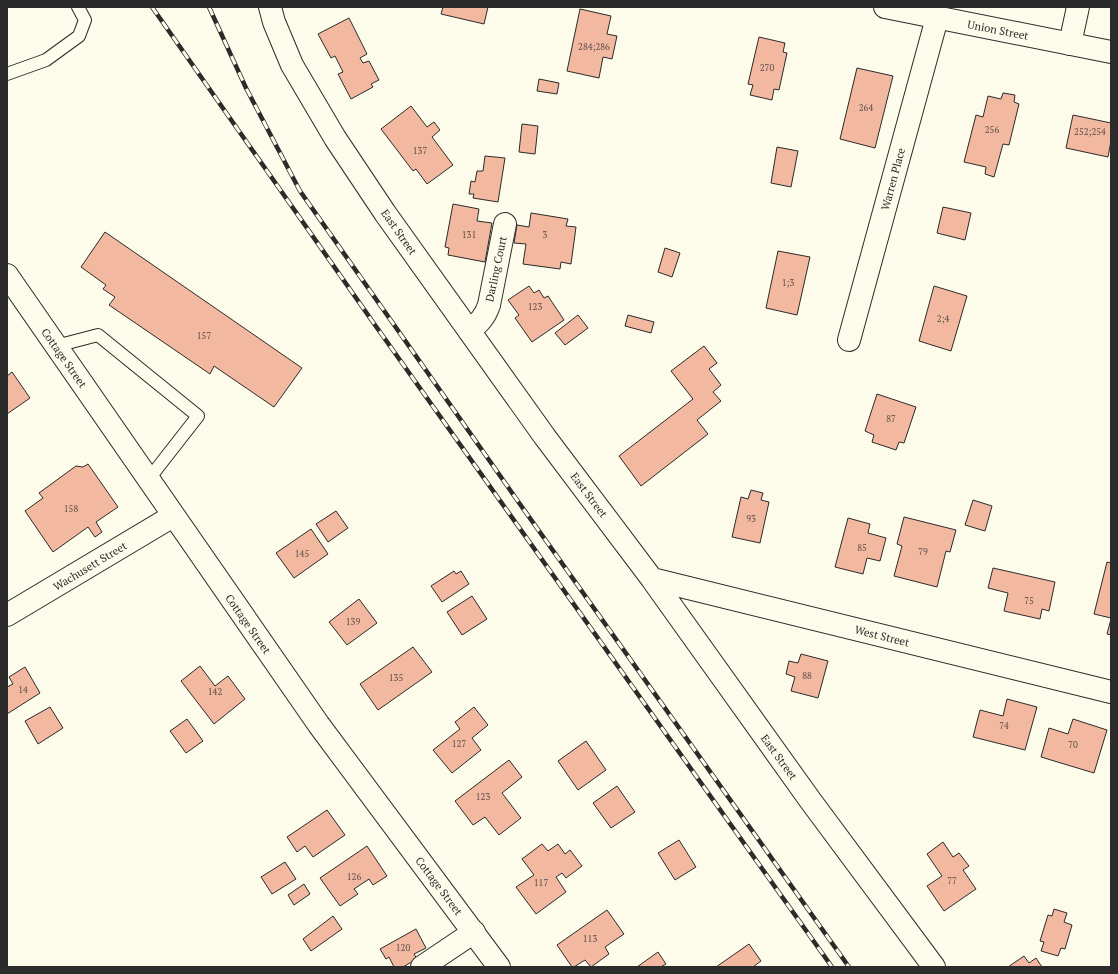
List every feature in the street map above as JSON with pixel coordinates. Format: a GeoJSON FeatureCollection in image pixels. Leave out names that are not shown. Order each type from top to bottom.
{"type":"FeatureCollection","features":[{"type":"Feature","properties":{"kind":"street","name":"East Street"},"geometry":{"type":"LineString","coordinates":[[270,7],[274,22],[292,65],[335,138],[385,213],[545,437],[652,580],[810,800],[934,967]]}},
{"type":"Feature","properties":{"kind":"street","name":"Union Street"},"geometry":{"type":"LineString","coordinates":[[885,7],[1111,52]]}},
{"type":"Feature","properties":{"kind":"street"},"geometry":{"type":"LineString","coordinates":[[1070,44],[1078,7]]}},
{"type":"Feature","properties":{"kind":"street","name":"Warren Place"},"geometry":{"type":"LineString","coordinates":[[849,340],[937,18]]}},
{"type":"Feature","properties":{"kind":"street","name":"Darling Court"},"geometry":{"type":"LineString","coordinates":[[469,331],[480,322],[486,314],[505,224]]}},
{"type":"Feature","properties":{"kind":"street","name":"Cottage Street"},"geometry":{"type":"LineString","coordinates":[[7,275],[319,725],[499,967]]}},
{"type":"Feature","properties":{"kind":"street","name":"Wachusett Street"},"geometry":{"type":"LineString","coordinates":[[7,615],[173,516]]}},
{"type":"Feature","properties":{"kind":"street","name":"West Street"},"geometry":{"type":"LineString","coordinates":[[652,580],[1111,692]]}},
{"type":"Feature","properties":{"kind":"street"},"geometry":{"type":"LineString","coordinates":[[422,967],[474,932]]}},
{"type":"Feature","properties":{"kind":"lane"},"geometry":{"type":"LineString","coordinates":[[7,74],[46,60],[79,36],[85,20],[78,7]]}},
{"type":"Feature","properties":{"kind":"lane"},"geometry":{"type":"LineString","coordinates":[[56,346],[98,335],[198,416],[148,480]]}},
{"type":"Feature","properties":{"kind":"building"},"geometry":{"type":"Polygon","coordinates":[[[443,7],[488,7],[484,24],[441,14],[443,7]]]}},
{"type":"Feature","properties":{"kind":"building"},"geometry":{"type":"Polygon","coordinates":[[[580,9],[611,16],[607,34],[617,36],[612,59],[603,57],[599,78],[567,71],[580,9]]]}},
{"type":"Feature","properties":{"kind":"building"},"geometry":{"type":"Polygon","coordinates":[[[349,18],[367,54],[360,58],[363,63],[369,61],[379,80],[371,84],[373,87],[351,99],[338,74],[343,72],[335,56],[331,58],[318,34],[349,18]]]}},
{"type":"Feature","properties":{"kind":"building"},"geometry":{"type":"Polygon","coordinates":[[[759,37],[785,43],[783,52],[787,53],[779,90],[774,89],[772,100],[750,95],[753,85],[748,84],[759,37]]]}},
{"type":"Feature","properties":{"kind":"building"},"geometry":{"type":"Polygon","coordinates":[[[857,68],[893,76],[875,148],[840,139],[857,68]]]}},
{"type":"Feature","properties":{"kind":"building"},"geometry":{"type":"Polygon","coordinates":[[[539,79],[559,83],[557,94],[537,91],[539,79]]]}},
{"type":"Feature","properties":{"kind":"building"},"geometry":{"type":"Polygon","coordinates":[[[1003,93],[1015,95],[1014,102],[1019,104],[1009,145],[1003,144],[994,177],[985,174],[986,167],[964,162],[976,115],[983,117],[988,96],[1001,99],[1003,93]]]}},
{"type":"Feature","properties":{"kind":"building"},"geometry":{"type":"Polygon","coordinates":[[[411,106],[427,127],[434,122],[440,130],[432,137],[453,165],[427,184],[416,169],[413,171],[381,129],[411,106]]]}},
{"type":"Feature","properties":{"kind":"building"},"geometry":{"type":"Polygon","coordinates":[[[1073,115],[1111,123],[1111,141],[1108,157],[1066,148],[1073,115]]]}},
{"type":"Feature","properties":{"kind":"building"},"geometry":{"type":"Polygon","coordinates":[[[522,124],[538,126],[535,154],[519,152],[522,124]]]}},
{"type":"Feature","properties":{"kind":"building"},"geometry":{"type":"Polygon","coordinates":[[[777,147],[798,151],[791,187],[771,183],[777,147]]]}},
{"type":"Feature","properties":{"kind":"building"},"geometry":{"type":"Polygon","coordinates":[[[485,156],[505,158],[498,202],[473,198],[474,194],[469,194],[471,181],[475,182],[477,171],[483,171],[485,156]]]}},
{"type":"Feature","properties":{"kind":"building"},"geometry":{"type":"Polygon","coordinates":[[[453,204],[479,209],[477,221],[492,223],[485,262],[448,255],[449,248],[445,247],[453,204]]]}},
{"type":"Feature","properties":{"kind":"building"},"geometry":{"type":"Polygon","coordinates":[[[943,207],[971,213],[965,240],[937,233],[943,207]]]}},
{"type":"Feature","properties":{"kind":"building"},"geometry":{"type":"Polygon","coordinates":[[[531,213],[568,219],[566,226],[576,227],[571,264],[561,262],[560,269],[523,264],[526,244],[514,243],[517,225],[529,227],[531,213]]]}},
{"type":"Feature","properties":{"kind":"building"},"geometry":{"type":"Polygon","coordinates":[[[105,232],[302,368],[274,407],[214,366],[210,374],[109,305],[115,297],[103,289],[106,285],[81,267],[105,232]]]}},
{"type":"Feature","properties":{"kind":"building"},"geometry":{"type":"Polygon","coordinates":[[[665,248],[680,253],[672,277],[658,272],[665,248]]]}},
{"type":"Feature","properties":{"kind":"building"},"geometry":{"type":"Polygon","coordinates":[[[778,251],[810,257],[797,315],[766,308],[778,251]]]}},
{"type":"Feature","properties":{"kind":"building"},"geometry":{"type":"Polygon","coordinates":[[[529,286],[534,293],[539,290],[544,298],[548,296],[564,320],[532,342],[515,318],[519,315],[508,300],[529,286]]]}},
{"type":"Feature","properties":{"kind":"building"},"geometry":{"type":"Polygon","coordinates":[[[934,286],[967,296],[951,351],[919,341],[934,286]]]}},
{"type":"Feature","properties":{"kind":"building"},"geometry":{"type":"Polygon","coordinates":[[[578,315],[588,328],[565,345],[555,333],[578,315]]]}},
{"type":"Feature","properties":{"kind":"building"},"geometry":{"type":"Polygon","coordinates":[[[628,315],[654,322],[651,333],[625,326],[628,315]]]}},
{"type":"Feature","properties":{"kind":"building"},"geometry":{"type":"Polygon","coordinates":[[[704,346],[717,363],[709,369],[721,385],[713,392],[721,401],[697,420],[708,434],[641,486],[619,456],[693,399],[671,371],[704,346]]]}},
{"type":"Feature","properties":{"kind":"building"},"geometry":{"type":"Polygon","coordinates":[[[12,372],[30,398],[7,414],[7,376],[12,372]]]}},
{"type":"Feature","properties":{"kind":"building"},"geometry":{"type":"Polygon","coordinates":[[[877,394],[916,407],[904,443],[899,442],[896,450],[872,442],[874,435],[865,431],[877,394]]]}},
{"type":"Feature","properties":{"kind":"building"},"geometry":{"type":"Polygon","coordinates":[[[88,464],[118,507],[96,522],[102,532],[95,537],[88,527],[53,552],[25,511],[43,498],[39,493],[76,466],[83,467],[88,464]]]}},
{"type":"Feature","properties":{"kind":"building"},"geometry":{"type":"Polygon","coordinates":[[[751,490],[763,493],[761,500],[769,502],[760,543],[732,537],[741,497],[748,499],[751,490]]]}},
{"type":"Feature","properties":{"kind":"building"},"geometry":{"type":"Polygon","coordinates":[[[973,500],[992,506],[985,531],[965,525],[973,500]]]}},
{"type":"Feature","properties":{"kind":"building"},"geometry":{"type":"Polygon","coordinates":[[[336,511],[348,528],[328,542],[316,524],[336,511]]]}},
{"type":"Feature","properties":{"kind":"building"},"geometry":{"type":"Polygon","coordinates":[[[904,517],[956,530],[950,552],[946,551],[937,587],[894,576],[902,546],[897,544],[904,517]]]}},
{"type":"Feature","properties":{"kind":"building"},"geometry":{"type":"Polygon","coordinates":[[[848,518],[870,524],[868,533],[886,538],[880,561],[867,558],[863,574],[835,567],[848,518]]]}},
{"type":"Feature","properties":{"kind":"building"},"geometry":{"type":"Polygon","coordinates":[[[311,529],[328,554],[294,578],[276,553],[311,529]]]}},
{"type":"Feature","properties":{"kind":"building"},"geometry":{"type":"Polygon","coordinates":[[[1107,562],[1111,563],[1111,618],[1094,614],[1107,562]]]}},
{"type":"Feature","properties":{"kind":"building"},"geometry":{"type":"Polygon","coordinates":[[[993,568],[1055,582],[1049,611],[1042,609],[1040,619],[1004,611],[1008,593],[988,588],[993,568]]]}},
{"type":"Feature","properties":{"kind":"building"},"geometry":{"type":"Polygon","coordinates":[[[454,571],[456,574],[461,571],[469,584],[442,602],[431,586],[454,571]]]}},
{"type":"Feature","properties":{"kind":"building"},"geometry":{"type":"Polygon","coordinates":[[[472,596],[487,619],[462,635],[447,612],[472,596]]]}},
{"type":"Feature","properties":{"kind":"building"},"geometry":{"type":"Polygon","coordinates":[[[359,599],[377,623],[347,645],[329,622],[359,599]]]}},
{"type":"Feature","properties":{"kind":"building"},"geometry":{"type":"Polygon","coordinates":[[[1111,619],[1111,635],[1107,634],[1111,619]]]}},
{"type":"Feature","properties":{"kind":"building"},"geometry":{"type":"Polygon","coordinates":[[[413,647],[432,672],[378,710],[360,684],[413,647]]]}},
{"type":"Feature","properties":{"kind":"building"},"geometry":{"type":"Polygon","coordinates":[[[801,654],[828,661],[818,698],[791,691],[795,677],[786,674],[789,661],[798,663],[801,654]]]}},
{"type":"Feature","properties":{"kind":"building"},"geometry":{"type":"Polygon","coordinates":[[[200,666],[215,686],[228,676],[245,699],[214,724],[181,681],[200,666]]]}},
{"type":"Feature","properties":{"kind":"building"},"geometry":{"type":"Polygon","coordinates":[[[25,667],[40,693],[7,714],[7,687],[13,684],[9,677],[25,667]]]}},
{"type":"Feature","properties":{"kind":"building"},"geometry":{"type":"Polygon","coordinates":[[[1007,699],[1037,707],[1025,750],[973,737],[980,710],[1003,716],[1007,699]]]}},
{"type":"Feature","properties":{"kind":"building"},"geometry":{"type":"Polygon","coordinates":[[[50,707],[63,728],[38,744],[25,721],[50,707]]]}},
{"type":"Feature","properties":{"kind":"building"},"geometry":{"type":"Polygon","coordinates":[[[474,707],[488,725],[472,738],[481,750],[452,773],[433,750],[460,729],[455,722],[474,707]]]}},
{"type":"Feature","properties":{"kind":"building"},"geometry":{"type":"Polygon","coordinates":[[[187,719],[203,741],[186,753],[170,731],[187,719]]]}},
{"type":"Feature","properties":{"kind":"building"},"geometry":{"type":"Polygon","coordinates":[[[1073,719],[1107,730],[1094,773],[1041,757],[1049,728],[1068,734],[1073,719]]]}},
{"type":"Feature","properties":{"kind":"building"},"geometry":{"type":"Polygon","coordinates":[[[586,741],[606,770],[578,790],[558,761],[586,741]]]}},
{"type":"Feature","properties":{"kind":"building"},"geometry":{"type":"Polygon","coordinates":[[[509,760],[522,777],[502,793],[521,818],[499,835],[485,817],[473,825],[455,801],[509,760]]]}},
{"type":"Feature","properties":{"kind":"building"},"geometry":{"type":"Polygon","coordinates":[[[617,786],[635,812],[611,828],[593,803],[617,786]]]}},
{"type":"Feature","properties":{"kind":"building"},"geometry":{"type":"Polygon","coordinates":[[[327,810],[345,835],[313,857],[305,846],[297,852],[287,837],[327,810]]]}},
{"type":"Feature","properties":{"kind":"building"},"geometry":{"type":"Polygon","coordinates":[[[679,840],[696,867],[675,880],[658,853],[679,840]]]}},
{"type":"Feature","properties":{"kind":"building"},"geometry":{"type":"Polygon","coordinates":[[[943,842],[953,857],[959,853],[969,866],[963,870],[976,889],[944,911],[927,886],[942,876],[927,854],[943,842]]]}},
{"type":"Feature","properties":{"kind":"building"},"geometry":{"type":"Polygon","coordinates":[[[542,844],[548,851],[558,844],[565,854],[570,850],[582,866],[566,878],[562,873],[556,877],[566,892],[536,914],[516,887],[534,875],[522,859],[542,844]]]}},
{"type":"Feature","properties":{"kind":"building"},"geometry":{"type":"Polygon","coordinates":[[[367,846],[387,876],[373,885],[369,879],[354,889],[358,894],[340,906],[320,878],[367,846]]]}},
{"type":"Feature","properties":{"kind":"building"},"geometry":{"type":"Polygon","coordinates":[[[285,862],[296,879],[272,894],[261,877],[285,862]]]}},
{"type":"Feature","properties":{"kind":"building"},"geometry":{"type":"Polygon","coordinates":[[[304,884],[310,894],[294,905],[288,895],[304,884]]]}},
{"type":"Feature","properties":{"kind":"building"},"geometry":{"type":"Polygon","coordinates":[[[1054,909],[1067,913],[1064,922],[1072,925],[1065,949],[1061,948],[1058,956],[1041,951],[1044,942],[1040,941],[1048,915],[1052,916],[1054,909]]]}},
{"type":"Feature","properties":{"kind":"building"},"geometry":{"type":"Polygon","coordinates":[[[607,910],[624,934],[605,947],[609,954],[591,967],[585,960],[572,967],[557,945],[607,910]]]}},
{"type":"Feature","properties":{"kind":"building"},"geometry":{"type":"Polygon","coordinates":[[[333,916],[342,929],[311,951],[303,939],[333,916]]]}},
{"type":"Feature","properties":{"kind":"building"},"geometry":{"type":"Polygon","coordinates":[[[416,929],[426,948],[414,954],[417,959],[403,967],[394,967],[389,957],[386,959],[380,949],[416,929]]]}},
{"type":"Feature","properties":{"kind":"building"},"geometry":{"type":"Polygon","coordinates":[[[749,944],[761,961],[753,967],[716,967],[749,944]]]}},
{"type":"Feature","properties":{"kind":"building"},"geometry":{"type":"Polygon","coordinates":[[[658,952],[666,964],[662,966],[663,967],[637,967],[658,952]]]}},
{"type":"Feature","properties":{"kind":"building"},"geometry":{"type":"Polygon","coordinates":[[[1024,956],[1029,963],[1036,958],[1042,967],[1008,967],[1024,956]]]}},
{"type":"Feature","properties":{"kind":"railway"},"geometry":{"type":"LineString","coordinates":[[152,7],[375,325],[832,967]]}},
{"type":"Feature","properties":{"kind":"railway"},"geometry":{"type":"LineString","coordinates":[[209,7],[246,88],[300,191],[522,507],[849,967]]}}]}
